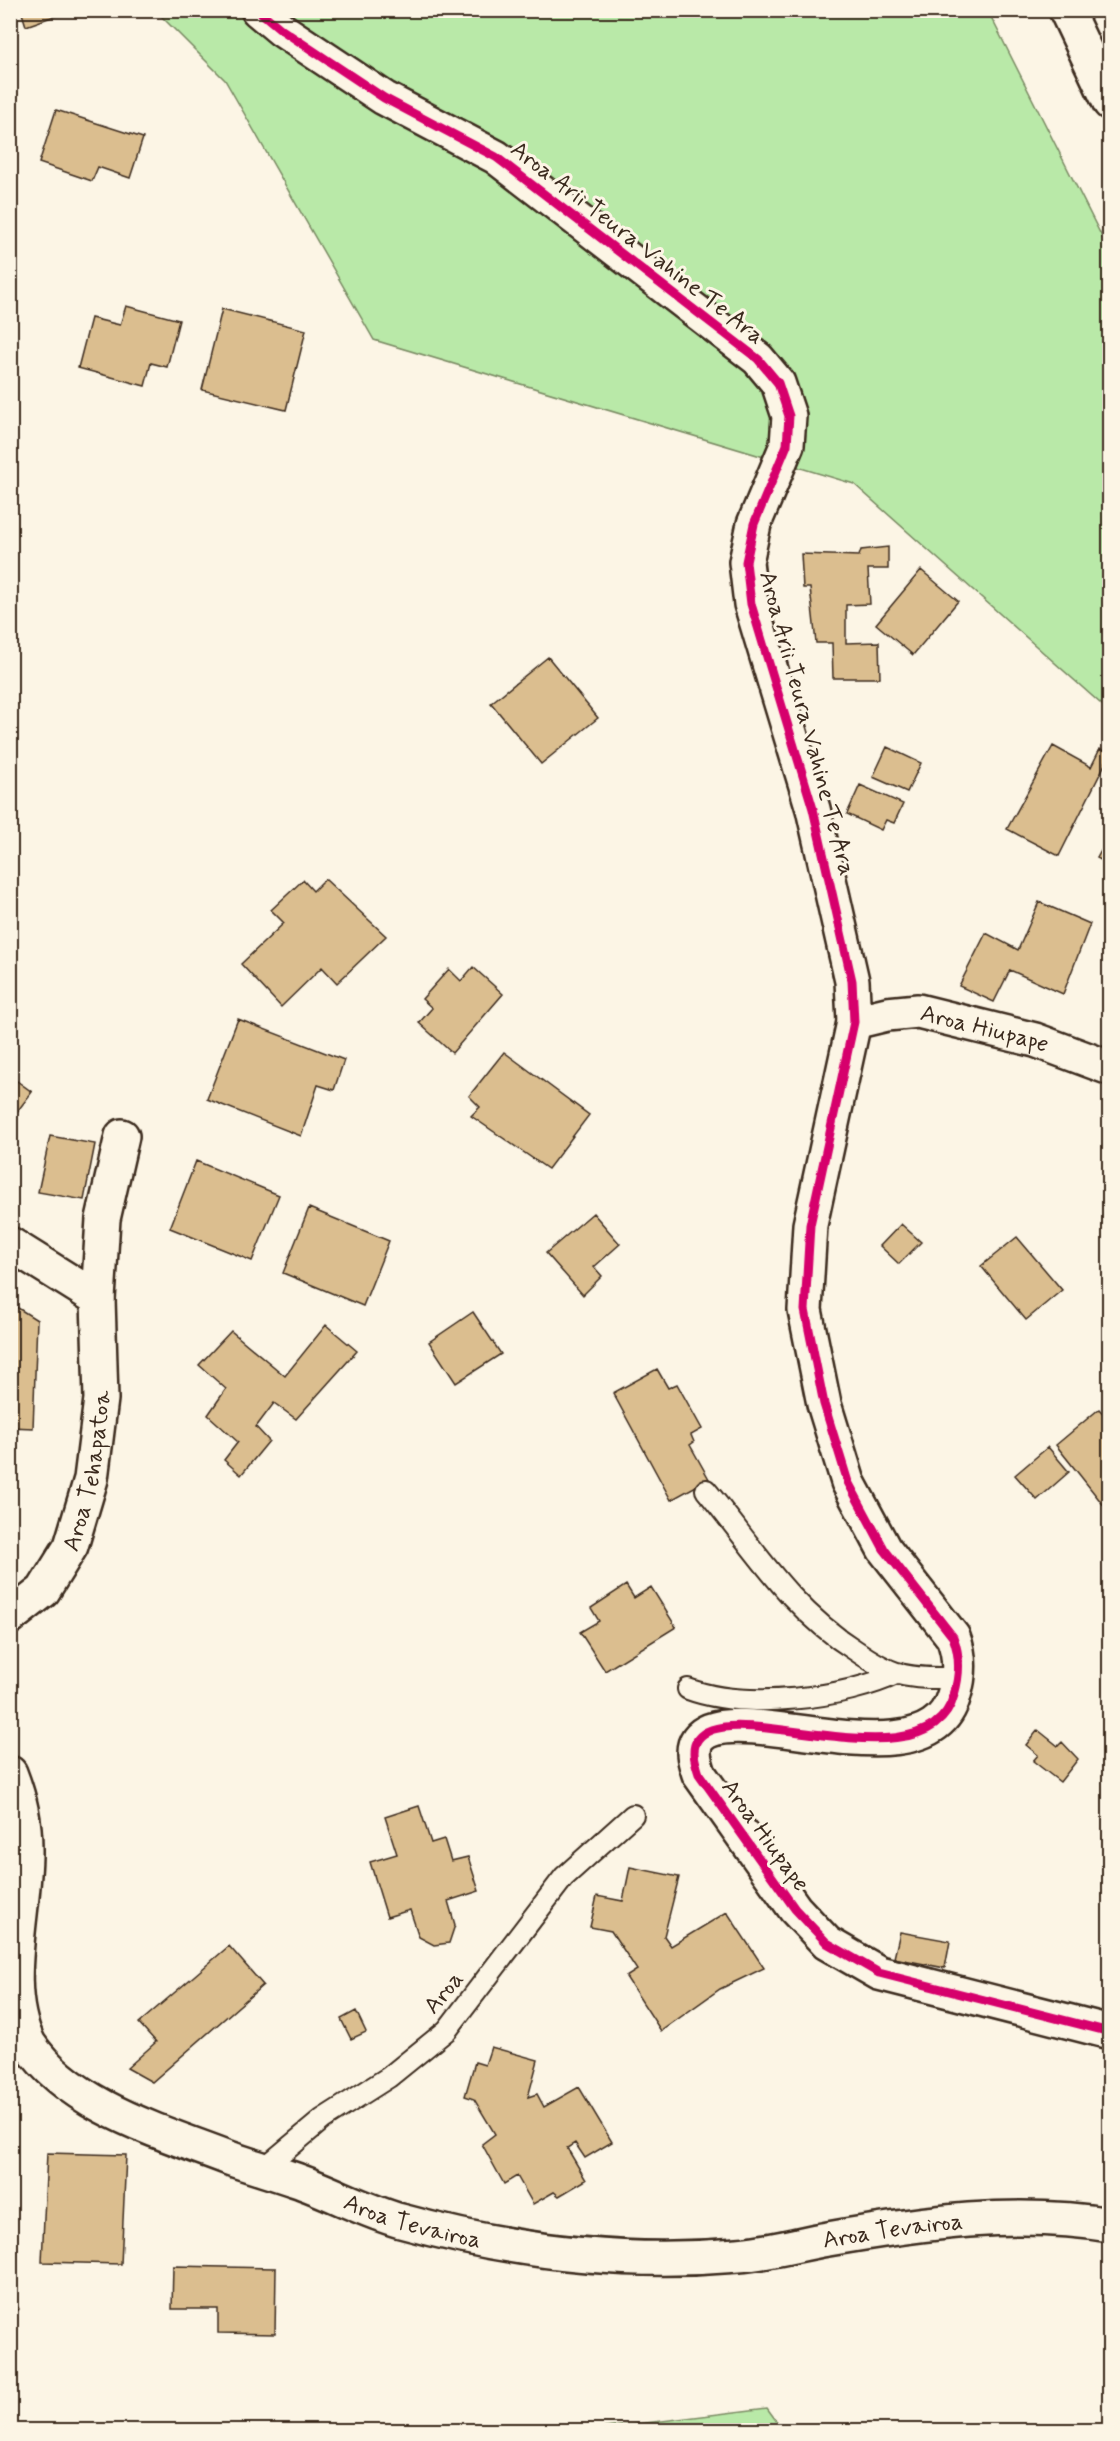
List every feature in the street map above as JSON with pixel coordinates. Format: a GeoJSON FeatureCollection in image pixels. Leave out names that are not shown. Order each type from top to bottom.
{"type":"FeatureCollection","features":[{"type":"Feature","properties":{"kind":"street","name":"Aroa Arii Teura Vahine Te Ara"},"geometry":{"type":"LineString","coordinates":[[258,10],[282,30],[384,98],[496,157],[758,359],[778,383],[789,416],[787,445],[754,524],[746,562],[751,604],[813,809],[850,970],[854,1022],[810,1225],[805,1310],[824,1404],[848,1482],[884,1549],[953,1637],[958,1649],[959,1678]]}},
{"type":"Feature","properties":{"kind":"street"},"geometry":{"type":"LineString","coordinates":[[1066,10],[1110,103]]}},
{"type":"Feature","properties":{"kind":"street","name":"Aroa Hiupape"},"geometry":{"type":"LineString","coordinates":[[854,1022],[887,1014],[918,1011],[1035,1040],[1110,1068]]}},
{"type":"Feature","properties":{"kind":"street","name":"Aroa Tehapatoa"},"geometry":{"type":"LineString","coordinates":[[10,1617],[43,1591],[71,1546],[92,1479],[101,1399],[98,1299],[103,1219],[122,1136]]}},
{"type":"Feature","properties":{"kind":"street"},"geometry":{"type":"LineString","coordinates":[[10,1244],[98,1299]]}},
{"type":"Feature","properties":{"kind":"street","name":"Aroa Hiupape"},"geometry":{"type":"LineString","coordinates":[[959,1678],[952,1703],[941,1719],[916,1734],[890,1740],[739,1727],[714,1728],[698,1740],[693,1756],[699,1774],[795,1909],[827,1943],[879,1973],[1110,2032]]}},
{"type":"Feature","properties":{"kind":"street","name":"Aroa Tevairoa"},"geometry":{"type":"LineString","coordinates":[[10,1773],[23,1811],[26,1852],[13,1939],[12,1980],[17,2015],[28,2043],[52,2071],[85,2096],[149,2128],[262,2170],[294,2179],[396,2220],[509,2244],[589,2256],[669,2259],[741,2255],[890,2228],[952,2221],[1072,2218],[1110,2225]]}},
{"type":"Feature","properties":{"kind":"lane"},"geometry":{"type":"LineString","coordinates":[[706,1490],[792,1601],[826,1632],[866,1657],[898,1673],[924,1678],[959,1678]]}},
{"type":"Feature","properties":{"kind":"lane"},"geometry":{"type":"LineString","coordinates":[[688,1689],[705,1695],[738,1699],[833,1695],[876,1684],[898,1673]]}},
{"type":"Feature","properties":{"kind":"lane","name":"Aroa"},"geometry":{"type":"LineString","coordinates":[[262,2170],[323,2119],[389,2077],[447,2030],[564,1877],[633,1815]]}},
{"type":"Feature","properties":{"kind":"green space"},"geometry":{"type":"Polygon","coordinates":[[[156,11],[988,11],[1109,251],[1109,711],[854,484],[374,340],[225,80],[156,11]]]}},
{"type":"Feature","properties":{"kind":"green space"},"geometry":{"type":"Polygon","coordinates":[[[767,2408],[783,2430],[589,2430],[767,2408]]]}},
{"type":"Feature","properties":{"kind":"building"},"geometry":{"type":"Polygon","coordinates":[[[21,10],[62,10],[63,13],[26,26],[21,10]]]}},
{"type":"Feature","properties":{"kind":"building"},"geometry":{"type":"Polygon","coordinates":[[[56,110],[143,138],[130,178],[98,167],[92,181],[39,163],[56,110]]]}},
{"type":"Feature","properties":{"kind":"building"},"geometry":{"type":"Polygon","coordinates":[[[126,306],[179,320],[167,367],[151,363],[145,386],[78,368],[91,318],[120,325],[126,306]]]}},
{"type":"Feature","properties":{"kind":"building"},"geometry":{"type":"Polygon","coordinates":[[[222,309],[306,330],[286,410],[202,390],[222,309]]]}},
{"type":"Feature","properties":{"kind":"building"},"geometry":{"type":"Polygon","coordinates":[[[888,547],[888,569],[868,569],[870,604],[846,605],[846,643],[879,642],[880,678],[833,678],[832,643],[816,643],[810,588],[803,588],[801,554],[859,556],[861,550],[888,547]]]}},
{"type":"Feature","properties":{"kind":"building"},"geometry":{"type":"Polygon","coordinates":[[[921,570],[958,601],[913,655],[876,624],[921,570]]]}},
{"type":"Feature","properties":{"kind":"building"},"geometry":{"type":"Polygon","coordinates":[[[548,657],[598,718],[541,764],[491,703],[548,657]]]}},
{"type":"Feature","properties":{"kind":"building"},"geometry":{"type":"Polygon","coordinates":[[[1053,746],[1091,767],[1100,749],[1110,754],[1059,856],[1007,829],[1053,746]]]}},
{"type":"Feature","properties":{"kind":"building"},"geometry":{"type":"Polygon","coordinates":[[[887,747],[921,763],[907,792],[873,777],[887,747]]]}},
{"type":"Feature","properties":{"kind":"building"},"geometry":{"type":"Polygon","coordinates":[[[860,785],[903,804],[894,823],[886,820],[881,830],[847,814],[860,785]]]}},
{"type":"Feature","properties":{"kind":"building"},"geometry":{"type":"Polygon","coordinates":[[[1110,835],[1110,865],[1097,858],[1110,835]]]}},
{"type":"Feature","properties":{"kind":"building"},"geometry":{"type":"Polygon","coordinates":[[[325,879],[386,936],[337,983],[322,967],[281,1007],[241,964],[284,923],[271,910],[303,880],[313,891],[325,879]]]}},
{"type":"Feature","properties":{"kind":"building"},"geometry":{"type":"Polygon","coordinates":[[[1039,902],[1090,924],[1063,994],[1010,970],[994,1002],[959,986],[986,933],[1018,950],[1039,902]]]}},
{"type":"Feature","properties":{"kind":"building"},"geometry":{"type":"Polygon","coordinates":[[[473,967],[503,994],[452,1053],[419,1023],[432,1008],[422,999],[449,969],[461,981],[473,967]]]}},
{"type":"Feature","properties":{"kind":"building"},"geometry":{"type":"Polygon","coordinates":[[[238,1019],[344,1060],[334,1090],[318,1085],[301,1136],[207,1099],[238,1019]]]}},
{"type":"Feature","properties":{"kind":"building"},"geometry":{"type":"Polygon","coordinates":[[[504,1052],[589,1115],[548,1169],[471,1116],[480,1107],[469,1096],[504,1052]]]}},
{"type":"Feature","properties":{"kind":"building"},"geometry":{"type":"Polygon","coordinates":[[[10,1076],[32,1092],[10,1121],[10,1076]]]}},
{"type":"Feature","properties":{"kind":"building"},"geometry":{"type":"Polygon","coordinates":[[[50,1136],[95,1144],[84,1200],[38,1192],[50,1136]]]}},
{"type":"Feature","properties":{"kind":"building"},"geometry":{"type":"Polygon","coordinates":[[[196,1161],[279,1195],[252,1261],[170,1228],[196,1161]]]}},
{"type":"Feature","properties":{"kind":"building"},"geometry":{"type":"Polygon","coordinates":[[[309,1208],[389,1241],[363,1306],[283,1273],[309,1208]]]}},
{"type":"Feature","properties":{"kind":"building"},"geometry":{"type":"Polygon","coordinates":[[[593,1213],[620,1244],[594,1267],[602,1276],[583,1295],[546,1253],[593,1213]]]}},
{"type":"Feature","properties":{"kind":"building"},"geometry":{"type":"Polygon","coordinates":[[[901,1224],[921,1242],[899,1264],[880,1246],[901,1224]]]}},
{"type":"Feature","properties":{"kind":"building"},"geometry":{"type":"Polygon","coordinates":[[[1017,1237],[1062,1290],[1026,1320],[981,1266],[1017,1237]]]}},
{"type":"Feature","properties":{"kind":"building"},"geometry":{"type":"Polygon","coordinates":[[[10,1271],[17,1275],[10,1284],[10,1271]]]}},
{"type":"Feature","properties":{"kind":"building"},"geometry":{"type":"Polygon","coordinates":[[[10,1303],[37,1320],[33,1428],[10,1427],[10,1303]]]}},
{"type":"Feature","properties":{"kind":"building"},"geometry":{"type":"Polygon","coordinates":[[[473,1312],[501,1354],[456,1383],[429,1342],[473,1312]]]}},
{"type":"Feature","properties":{"kind":"building"},"geometry":{"type":"Polygon","coordinates":[[[326,1325],[357,1351],[296,1419],[274,1403],[256,1427],[269,1441],[241,1475],[224,1460],[238,1442],[208,1415],[226,1389],[199,1365],[231,1331],[285,1376],[326,1325]]]}},
{"type":"Feature","properties":{"kind":"building"},"geometry":{"type":"Polygon","coordinates":[[[657,1369],[668,1388],[677,1384],[702,1429],[691,1435],[694,1442],[690,1445],[709,1479],[671,1500],[613,1393],[657,1369]]]}},
{"type":"Feature","properties":{"kind":"building"},"geometry":{"type":"Polygon","coordinates":[[[1099,1409],[1110,1421],[1110,1503],[1105,1507],[1056,1445],[1099,1409]]]}},
{"type":"Feature","properties":{"kind":"building"},"geometry":{"type":"Polygon","coordinates":[[[1048,1447],[1069,1472],[1037,1500],[1015,1475],[1048,1447]]]}},
{"type":"Feature","properties":{"kind":"building"},"geometry":{"type":"Polygon","coordinates":[[[626,1585],[634,1598],[651,1587],[676,1627],[605,1671],[580,1632],[599,1621],[591,1608],[626,1585]]]}},
{"type":"Feature","properties":{"kind":"building"},"geometry":{"type":"Polygon","coordinates":[[[1038,1730],[1058,1746],[1062,1742],[1078,1759],[1060,1782],[1033,1761],[1038,1755],[1026,1745],[1038,1730]]]}},
{"type":"Feature","properties":{"kind":"building"},"geometry":{"type":"Polygon","coordinates":[[[419,1806],[431,1843],[444,1839],[451,1861],[468,1857],[479,1891],[448,1901],[455,1925],[449,1943],[434,1945],[419,1937],[410,1910],[387,1917],[370,1862],[397,1854],[385,1817],[419,1806]]]}},
{"type":"Feature","properties":{"kind":"building"},"geometry":{"type":"Polygon","coordinates":[[[630,1867],[679,1877],[664,1936],[671,1946],[727,1912],[764,1968],[720,1989],[661,2031],[626,1977],[637,1970],[611,1931],[590,1927],[597,1896],[623,1901],[630,1867]]]}},
{"type":"Feature","properties":{"kind":"building"},"geometry":{"type":"Polygon","coordinates":[[[900,1932],[950,1941],[945,1968],[894,1958],[900,1932]]]}},
{"type":"Feature","properties":{"kind":"building"},"geometry":{"type":"Polygon","coordinates":[[[229,1946],[263,1985],[152,2082],[127,2068],[156,2042],[139,2023],[229,1946]]]}},
{"type":"Feature","properties":{"kind":"building"},"geometry":{"type":"Polygon","coordinates":[[[356,2011],[366,2032],[351,2039],[341,2019],[356,2011]]]}},
{"type":"Feature","properties":{"kind":"building"},"geometry":{"type":"Polygon","coordinates":[[[491,2047],[538,2060],[528,2097],[537,2094],[544,2107],[579,2087],[612,2142],[585,2158],[575,2143],[567,2148],[586,2180],[559,2196],[554,2192],[533,2204],[517,2176],[504,2184],[482,2144],[495,2134],[474,2099],[465,2096],[475,2062],[485,2065],[491,2047]]]}},
{"type":"Feature","properties":{"kind":"building"},"geometry":{"type":"Polygon","coordinates":[[[47,2153],[126,2155],[121,2264],[42,2262],[47,2153]]]}},
{"type":"Feature","properties":{"kind":"building"},"geometry":{"type":"Polygon","coordinates":[[[173,2266],[276,2268],[275,2334],[218,2333],[218,2309],[172,2309],[173,2266]]]}},
{"type":"Feature","properties":{"kind":"building"},"geometry":{"type":"Polygon","coordinates":[[[10,2295],[19,2309],[10,2314],[10,2295]]]}},
{"type":"Feature","properties":{"kind":"cycle path"},"geometry":{"type":"LineString","coordinates":[[258,10],[282,30],[384,98],[496,157],[758,359],[778,383],[789,416],[787,445],[754,524],[746,562],[751,604],[813,809],[852,981],[854,1022],[810,1225],[805,1310],[824,1404],[848,1482],[884,1549],[953,1637],[958,1659],[958,1673],[954,1695],[937,1722],[908,1736],[871,1739],[748,1726],[717,1728],[698,1739],[694,1748],[695,1761],[699,1774],[795,1909],[827,1943],[879,1973],[1110,2032]]}}]}
